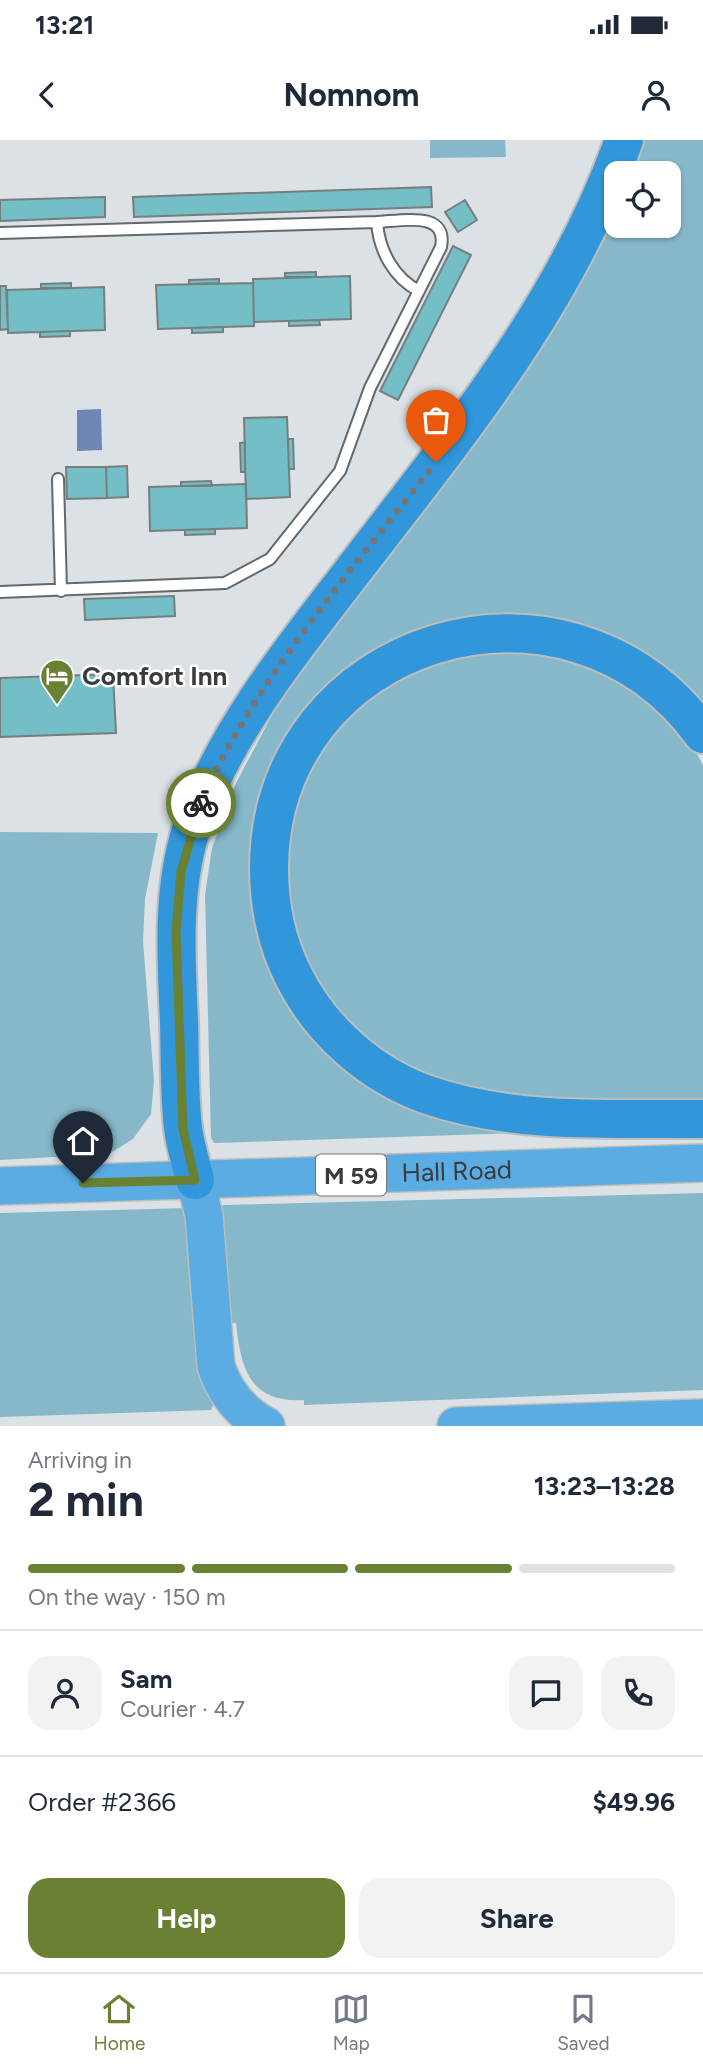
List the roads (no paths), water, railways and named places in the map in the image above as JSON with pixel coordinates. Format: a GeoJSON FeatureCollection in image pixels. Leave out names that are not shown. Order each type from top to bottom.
{"type":"FeatureCollection","features":[{"type":"Feature","properties":{"kind":"highway"},"geometry":{"type":"LineString","coordinates":[[266,1426],[254,1420],[233,1401],[222,1386],[216,1366],[204,1215],[183,1129],[176,931],[181,872],[198,811],[240,730],[296,645],[468,419],[532,329],[578,250],[624,140]]}},
{"type":"Feature","properties":{"kind":"highway"},"geometry":{"type":"LineString","coordinates":[[703,734],[680,705],[657,684],[605,652],[576,641],[545,635],[502,632],[454,638],[422,648],[369,677],[323,720],[305,745],[291,770],[276,812],[269,851],[269,882],[280,943],[303,995],[334,1034],[377,1070],[425,1094],[520,1116],[703,1119]]}},
{"type":"Feature","properties":{"kind":"highway","name":"Hall Road"},"geometry":{"type":"LineString","coordinates":[[0,1186],[703,1163]]}},
{"type":"Feature","properties":{"kind":"highway"},"geometry":{"type":"LineString","coordinates":[[456,1426],[703,1418]]}},
{"type":"Feature","properties":{"kind":"lane"},"geometry":{"type":"LineString","coordinates":[[0,233],[429,220],[439,226],[443,235],[441,247],[370,388],[340,471],[270,559],[225,583],[0,592]]}},
{"type":"Feature","properties":{"kind":"lane"},"geometry":{"type":"LineString","coordinates":[[377,222],[382,246],[401,282],[419,291]]}},
{"type":"Feature","properties":{"kind":"lane"},"geometry":{"type":"LineString","coordinates":[[58,479],[61,591]]}},
{"type":"Feature","properties":{"kind":"place","name":"Comfort Inn"},"geometry":{"type":"Point","coordinates":[57,706]}}]}
